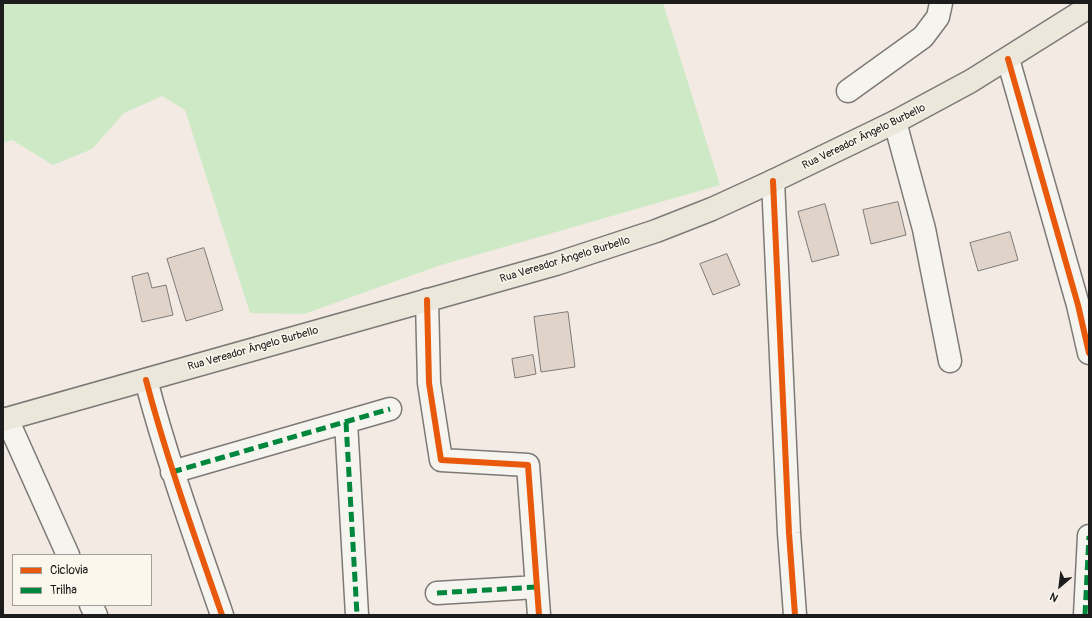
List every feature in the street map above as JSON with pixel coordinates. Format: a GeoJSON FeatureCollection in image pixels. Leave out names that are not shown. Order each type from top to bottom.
{"type":"FeatureCollection","features":[{"type":"Feature","properties":{"kind":"main road","name":"Rua Vereador Ângelo Burbello"},"geometry":{"type":"LineString","coordinates":[[5,420],[427,300],[606,248],[656,231],[712,209],[773,182],[895,122],[1008,59],[1089,7]]}},
{"type":"Feature","properties":{"kind":"street"},"geometry":{"type":"LineString","coordinates":[[848,91],[923,36],[938,17],[941,3]]}},
{"type":"Feature","properties":{"kind":"street"},"geometry":{"type":"LineString","coordinates":[[1008,59],[1078,305],[1089,352]]}},
{"type":"Feature","properties":{"kind":"street"},"geometry":{"type":"LineString","coordinates":[[895,122],[924,230],[950,361]]}},
{"type":"Feature","properties":{"kind":"street"},"geometry":{"type":"LineString","coordinates":[[773,182],[789,533],[795,615]]}},
{"type":"Feature","properties":{"kind":"street"},"geometry":{"type":"LineString","coordinates":[[427,300],[429,384],[441,460],[528,465],[539,615]]}},
{"type":"Feature","properties":{"kind":"street"},"geometry":{"type":"LineString","coordinates":[[146,380],[172,472],[222,615]]}},
{"type":"Feature","properties":{"kind":"street"},"geometry":{"type":"LineString","coordinates":[[172,472],[390,409]]}},
{"type":"Feature","properties":{"kind":"street"},"geometry":{"type":"LineString","coordinates":[[5,420],[68,554]]}},
{"type":"Feature","properties":{"kind":"street"},"geometry":{"type":"LineString","coordinates":[[346,422],[357,615]]}},
{"type":"Feature","properties":{"kind":"street"},"geometry":{"type":"LineString","coordinates":[[1085,615],[1089,536]]}},
{"type":"Feature","properties":{"kind":"street"},"geometry":{"type":"LineString","coordinates":[[437,593],[537,588]]}},
{"type":"Feature","properties":{"kind":"street"},"geometry":{"type":"LineString","coordinates":[[92,606],[96,615]]}},
{"type":"Feature","properties":{"kind":"green space"},"geometry":{"type":"Polygon","coordinates":[[[3,3],[663,3],[720,185],[441,265],[304,314],[250,313],[185,110],[162,96],[124,113],[92,149],[53,165],[12,140],[3,143],[3,3]]]}},
{"type":"Feature","properties":{"kind":"building"},"geometry":{"type":"Polygon","coordinates":[[[898,202],[906,235],[871,244],[863,210],[898,202]]]}},
{"type":"Feature","properties":{"kind":"building"},"geometry":{"type":"Polygon","coordinates":[[[825,204],[839,255],[812,262],[798,212],[825,204]]]}},
{"type":"Feature","properties":{"kind":"building"},"geometry":{"type":"Polygon","coordinates":[[[1010,232],[1018,260],[978,271],[970,243],[1010,232]]]}},
{"type":"Feature","properties":{"kind":"building"},"geometry":{"type":"Polygon","coordinates":[[[204,248],[223,310],[186,321],[167,259],[204,248]]]}},
{"type":"Feature","properties":{"kind":"building"},"geometry":{"type":"Polygon","coordinates":[[[727,254],[740,285],[713,295],[700,264],[727,254]]]}},
{"type":"Feature","properties":{"kind":"building"},"geometry":{"type":"Polygon","coordinates":[[[148,273],[152,288],[166,285],[173,315],[142,322],[132,277],[148,273]]]}},
{"type":"Feature","properties":{"kind":"building"},"geometry":{"type":"Polygon","coordinates":[[[568,312],[575,367],[541,372],[534,317],[568,312]]]}},
{"type":"Feature","properties":{"kind":"building"},"geometry":{"type":"Polygon","coordinates":[[[533,355],[536,374],[515,378],[512,359],[533,355]]]}},
{"type":"Feature","properties":{"kind":"marked path"},"geometry":{"type":"LineString","coordinates":[[172,472],[390,409]]}},
{"type":"Feature","properties":{"kind":"marked path"},"geometry":{"type":"LineString","coordinates":[[346,422],[357,615]]}},
{"type":"Feature","properties":{"kind":"marked path"},"geometry":{"type":"LineString","coordinates":[[1085,615],[1089,536]]}},
{"type":"Feature","properties":{"kind":"marked path"},"geometry":{"type":"LineString","coordinates":[[437,593],[537,587]]}},
{"type":"Feature","properties":{"kind":"cycle path"},"geometry":{"type":"LineString","coordinates":[[1008,59],[1078,305],[1089,353]]}},
{"type":"Feature","properties":{"kind":"cycle path"},"geometry":{"type":"LineString","coordinates":[[773,181],[789,533],[795,615]]}},
{"type":"Feature","properties":{"kind":"cycle path"},"geometry":{"type":"LineString","coordinates":[[427,300],[429,383],[441,460],[528,465],[539,615]]}},
{"type":"Feature","properties":{"kind":"cycle path"},"geometry":{"type":"LineString","coordinates":[[146,380],[172,469],[222,615]]}}]}
